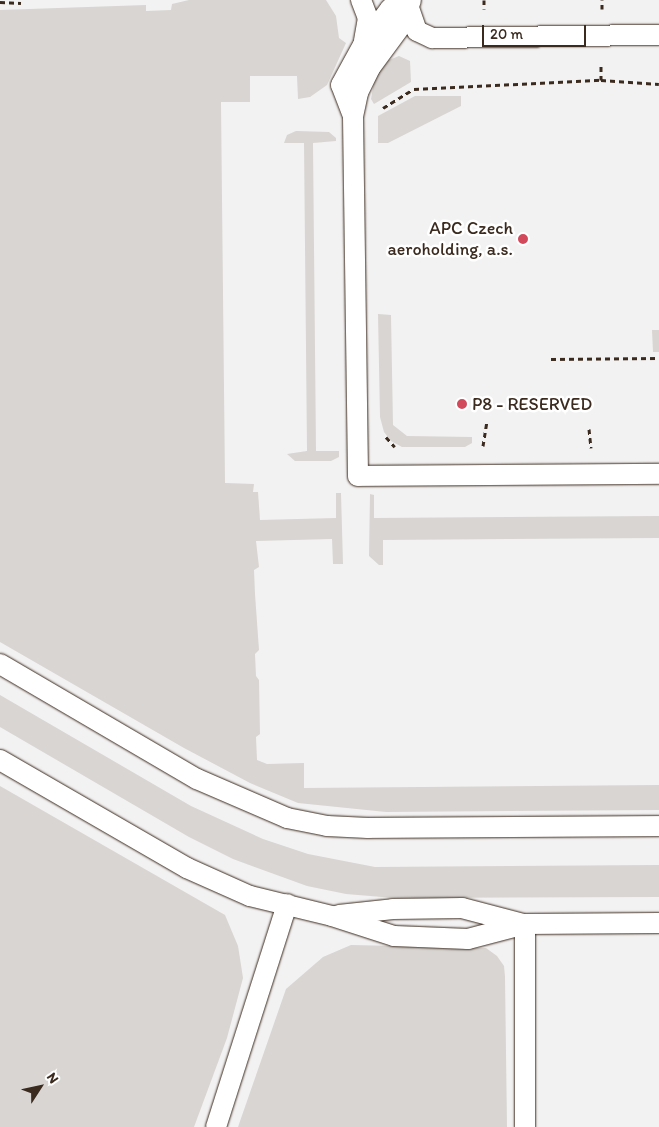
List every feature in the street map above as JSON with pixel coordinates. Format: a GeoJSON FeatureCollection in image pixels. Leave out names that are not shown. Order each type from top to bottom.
{"type":"FeatureCollection","features":[{"type":"Feature","properties":{"kind":"lane"},"geometry":{"type":"LineString","coordinates":[[361,0],[368,18],[363,45]]}},
{"type":"Feature","properties":{"kind":"lane"},"geometry":{"type":"LineString","coordinates":[[353,116],[341,85],[363,45],[407,3]]}},
{"type":"Feature","properties":{"kind":"lane"},"geometry":{"type":"LineString","coordinates":[[407,3],[417,31],[432,38],[659,35]]}},
{"type":"Feature","properties":{"kind":"lane"},"geometry":{"type":"LineString","coordinates":[[407,3],[403,24],[370,68],[358,93],[353,116],[358,476],[659,474]]}},
{"type":"Feature","properties":{"kind":"lane"},"geometry":{"type":"LineString","coordinates":[[0,664],[197,779],[287,818],[328,826],[368,828],[659,826]]}},
{"type":"Feature","properties":{"kind":"lane"},"geometry":{"type":"LineString","coordinates":[[0,760],[187,868],[250,896],[332,916],[394,936],[468,938],[525,924],[659,922]]}},
{"type":"Feature","properties":{"kind":"lane"},"geometry":{"type":"LineString","coordinates":[[216,1127],[287,904]]}},
{"type":"Feature","properties":{"kind":"lane"},"geometry":{"type":"LineString","coordinates":[[332,916],[393,909],[462,908],[525,924]]}},
{"type":"Feature","properties":{"kind":"lane"},"geometry":{"type":"LineString","coordinates":[[525,924],[525,1127]]}},
{"type":"Feature","properties":{"kind":"path"},"geometry":{"type":"LineString","coordinates":[[0,2],[21,3]]}},
{"type":"Feature","properties":{"kind":"path"},"geometry":{"type":"LineString","coordinates":[[377,112],[414,89],[601,80],[659,84]]}},
{"type":"Feature","properties":{"kind":"path"},"geometry":{"type":"LineString","coordinates":[[551,359],[659,358]]}},
{"type":"Feature","properties":{"kind":"path"},"geometry":{"type":"LineString","coordinates":[[476,451],[486,439],[487,421]]}},
{"type":"Feature","properties":{"kind":"path"},"geometry":{"type":"LineString","coordinates":[[384,433],[400,451]]}},
{"type":"Feature","properties":{"kind":"shaded area"},"geometry":{"type":"Polygon","coordinates":[[[189,0],[326,0],[336,16],[339,38],[346,43],[327,85],[310,97],[298,99],[297,76],[250,76],[250,102],[221,102],[225,483],[254,484],[253,492],[258,492],[260,520],[336,518],[336,493],[341,493],[343,564],[333,564],[332,539],[256,541],[259,567],[254,570],[259,650],[255,654],[256,676],[259,680],[260,734],[256,737],[257,760],[267,764],[304,763],[304,788],[659,785],[659,810],[386,812],[298,803],[250,783],[184,748],[0,642],[0,10],[146,5],[146,11],[171,10],[172,4],[189,0]]]}},
{"type":"Feature","properties":{"kind":"shaded area"},"geometry":{"type":"Polygon","coordinates":[[[399,56],[410,61],[411,82],[374,104],[371,99],[375,77],[389,60],[399,56]]]}},
{"type":"Feature","properties":{"kind":"shaded area"},"geometry":{"type":"Polygon","coordinates":[[[415,96],[461,96],[461,106],[388,143],[378,143],[378,116],[415,96]]]}},
{"type":"Feature","properties":{"kind":"shaded area"},"geometry":{"type":"Polygon","coordinates":[[[296,131],[329,132],[336,138],[336,141],[313,143],[316,451],[339,451],[339,457],[331,461],[295,461],[287,454],[307,451],[304,143],[284,143],[287,135],[296,131]]]}},
{"type":"Feature","properties":{"kind":"shaded area"},"geometry":{"type":"Polygon","coordinates":[[[378,314],[391,315],[393,425],[407,436],[472,437],[472,443],[465,447],[402,447],[391,441],[384,432],[380,417],[378,314]]]}},
{"type":"Feature","properties":{"kind":"shaded area"},"geometry":{"type":"Polygon","coordinates":[[[652,330],[659,330],[659,352],[653,352],[652,330]]]}},
{"type":"Feature","properties":{"kind":"shaded area"},"geometry":{"type":"Polygon","coordinates":[[[370,494],[374,495],[374,518],[659,516],[659,538],[383,540],[383,565],[379,565],[369,556],[370,494]]]}},
{"type":"Feature","properties":{"kind":"shaded area"},"geometry":{"type":"Polygon","coordinates":[[[0,695],[191,806],[263,839],[308,854],[375,867],[659,865],[659,897],[394,898],[346,894],[307,886],[233,859],[189,837],[0,727],[0,695]]]}},
{"type":"Feature","properties":{"kind":"shaded area"},"geometry":{"type":"Polygon","coordinates":[[[0,786],[225,915],[238,946],[243,978],[227,1038],[194,1127],[0,1127],[0,786]]]}},
{"type":"Feature","properties":{"kind":"shaded area"},"geometry":{"type":"Polygon","coordinates":[[[351,945],[486,948],[497,956],[504,966],[505,977],[507,1127],[238,1127],[286,989],[323,957],[351,945]]]}},
{"type":"Feature","properties":{"kind":"place","name":"APC Czech aeroholding, a.s."},"geometry":{"type":"Point","coordinates":[523,239]}},
{"type":"Feature","properties":{"kind":"place","name":"P8 - RESERVED"},"geometry":{"type":"Point","coordinates":[462,404]}}]}
